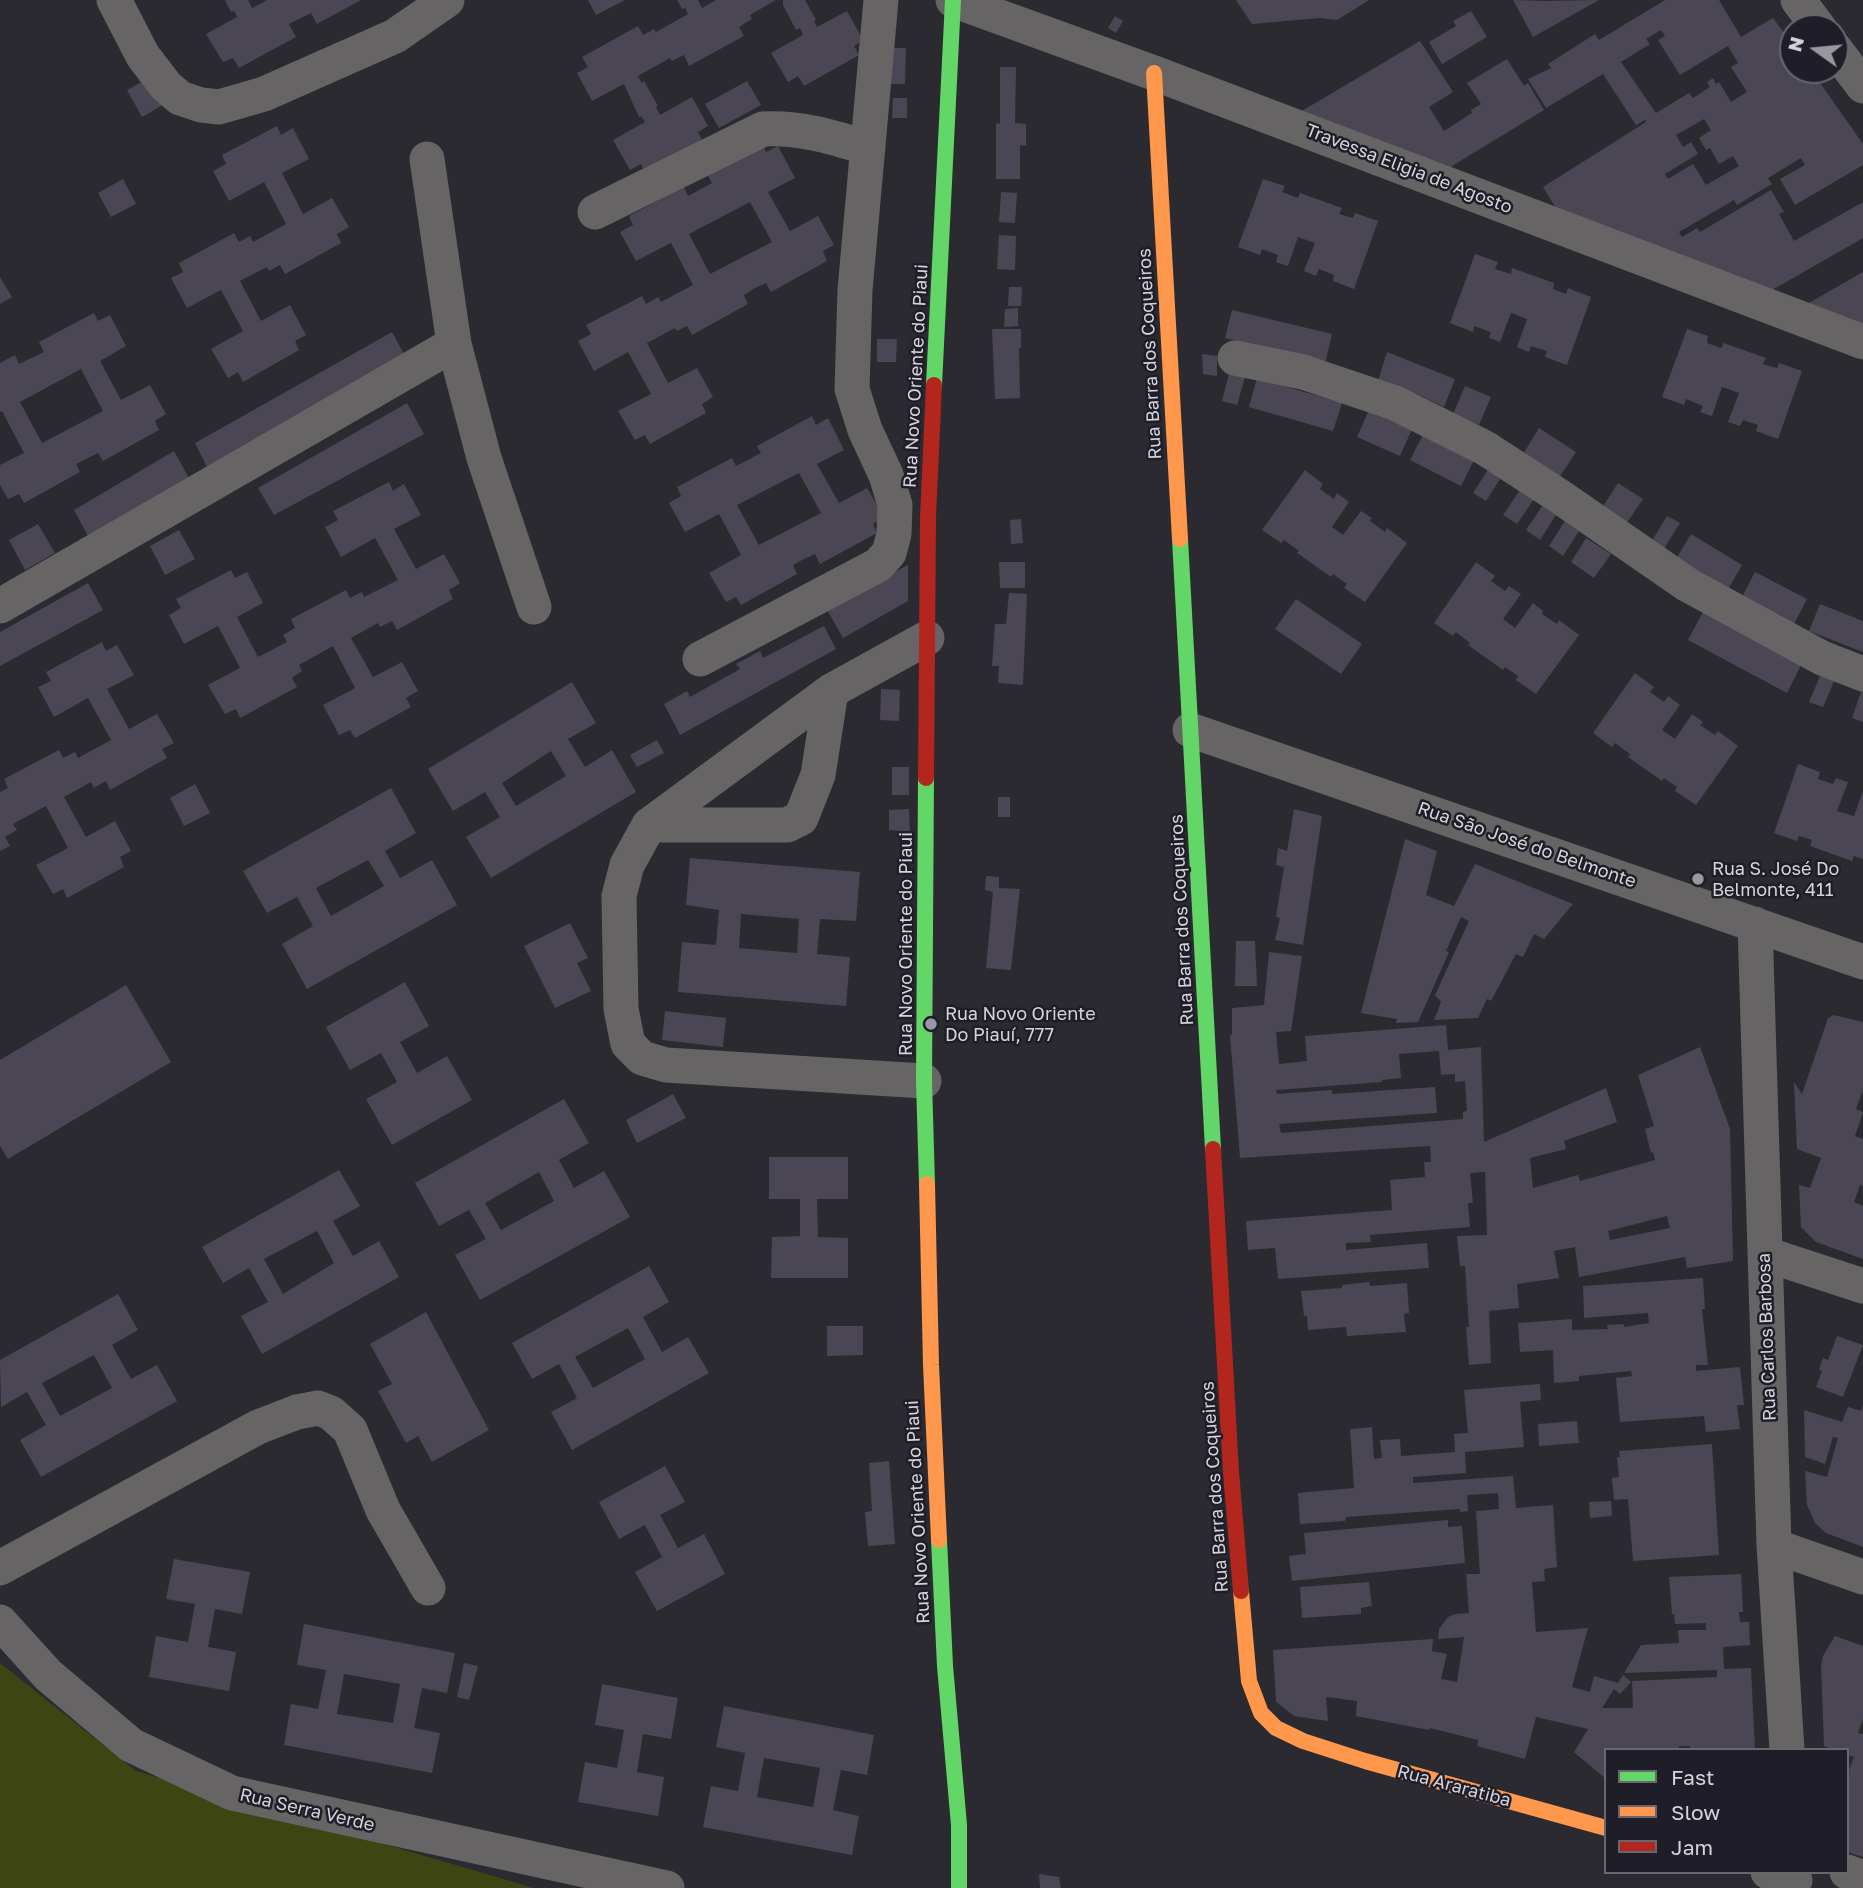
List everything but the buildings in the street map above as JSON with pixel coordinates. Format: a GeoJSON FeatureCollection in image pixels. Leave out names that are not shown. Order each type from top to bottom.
{"type":"FeatureCollection","features":[{"type":"Feature","properties":{"kind":"street"},"geometry":{"type":"LineString","coordinates":[[114,0],[143,56],[166,86],[180,98],[219,107],[264,94],[395,36],[447,0]]}},
{"type":"Feature","properties":{"kind":"street"},"geometry":{"type":"LineString","coordinates":[[700,659],[878,565],[889,553],[894,534],[895,505],[886,475],[865,430],[852,388],[855,290],[881,0]]}},
{"type":"Feature","properties":{"kind":"street","name":"Travessa Eligia de Agosto"},"geometry":{"type":"LineString","coordinates":[[953,0],[1154,73],[1863,342]]}},
{"type":"Feature","properties":{"kind":"street","name":"Rua Novo Oriente do Piaui"},"geometry":{"type":"LineString","coordinates":[[953,0],[928,518],[924,1081],[931,1365],[945,1665],[959,1825],[959,1888]]}},
{"type":"Feature","properties":{"kind":"street"},"geometry":{"type":"LineString","coordinates":[[1849,68],[1863,86]]}},
{"type":"Feature","properties":{"kind":"street","name":"Rua Barra dos Coqueiros"},"geometry":{"type":"LineString","coordinates":[[1154,73],[1231,1472],[1249,1681],[1261,1713],[1276,1728],[1303,1741]]}},
{"type":"Feature","properties":{"kind":"street"},"geometry":{"type":"LineString","coordinates":[[595,212],[763,129],[810,131],[868,148]]}},
{"type":"Feature","properties":{"kind":"street"},"geometry":{"type":"LineString","coordinates":[[427,159],[454,344],[484,458],[534,607]]}},
{"type":"Feature","properties":{"kind":"street"},"geometry":{"type":"LineString","coordinates":[[0,606],[454,344]]}},
{"type":"Feature","properties":{"kind":"street"},"geometry":{"type":"LineString","coordinates":[[1235,358],[1303,372],[1395,403],[1474,442],[1559,496],[1688,585],[1822,658],[1863,674]]}},
{"type":"Feature","properties":{"kind":"street"},"geometry":{"type":"LineString","coordinates":[[924,1081],[666,1065],[642,1058],[628,1044],[621,1009],[618,896],[627,865],[649,825],[831,691],[928,638]]}},
{"type":"Feature","properties":{"kind":"street"},"geometry":{"type":"LineString","coordinates":[[649,825],[787,825],[801,818],[818,775],[831,691]]}},
{"type":"Feature","properties":{"kind":"street","name":"Rua São José do Belmonte"},"geometry":{"type":"LineString","coordinates":[[1190,730],[1863,961]]}},
{"type":"Feature","properties":{"kind":"street","name":"Rua Carlos Barbosa"},"geometry":{"type":"LineString","coordinates":[[1755,924],[1774,1546],[1787,1748]]}},
{"type":"Feature","properties":{"kind":"street"},"geometry":{"type":"LineString","coordinates":[[1765,1254],[1863,1286]]}},
{"type":"Feature","properties":{"kind":"street"},"geometry":{"type":"LineString","coordinates":[[0,1568],[258,1427],[297,1412],[318,1408],[331,1413],[350,1430],[383,1510],[428,1588]]}},
{"type":"Feature","properties":{"kind":"street"},"geometry":{"type":"LineString","coordinates":[[1774,1546],[1863,1577]]}},
{"type":"Feature","properties":{"kind":"street","name":"Rua Serra Verde"},"geometry":{"type":"LineString","coordinates":[[0,1622],[48,1675],[131,1745],[232,1793],[667,1888]]}},
{"type":"Feature","properties":{"kind":"street","name":"Rua Araratiba"},"geometry":{"type":"LineString","coordinates":[[1303,1741],[1365,1761],[1604,1827]]}},
{"type":"Feature","properties":{"kind":"green space"},"geometry":{"type":"Polygon","coordinates":[[[0,1663],[136,1771],[534,1888],[0,1888],[0,1663]]]}},
{"type":"Feature","properties":{"kind":"traffic: fast"},"geometry":{"type":"LineString","coordinates":[[934,385],[953,0]]}},
{"type":"Feature","properties":{"kind":"traffic: fast"},"geometry":{"type":"LineString","coordinates":[[1180,539],[1213,1149]]}},
{"type":"Feature","properties":{"kind":"traffic: fast"},"geometry":{"type":"LineString","coordinates":[[926,778],[924,1081],[927,1184]]}},
{"type":"Feature","properties":{"kind":"traffic: fast"},"geometry":{"type":"LineString","coordinates":[[939,1540],[945,1666],[959,1825],[959,1888]]}},
{"type":"Feature","properties":{"kind":"traffic: slow"},"geometry":{"type":"LineString","coordinates":[[1154,73],[1180,539]]}},
{"type":"Feature","properties":{"kind":"traffic: slow"},"geometry":{"type":"LineString","coordinates":[[927,1184],[939,1540]]}},
{"type":"Feature","properties":{"kind":"traffic: slow"},"geometry":{"type":"LineString","coordinates":[[1241,1591],[1249,1681],[1261,1713],[1276,1728],[1303,1741],[1365,1761],[1604,1827]]}},
{"type":"Feature","properties":{"kind":"traffic: jam"},"geometry":{"type":"LineString","coordinates":[[926,778],[928,518],[934,385]]}},
{"type":"Feature","properties":{"kind":"traffic: jam"},"geometry":{"type":"LineString","coordinates":[[1213,1149],[1231,1472],[1241,1591]]}},
{"type":"Feature","properties":{"kind":"place","name":"Rua S. José Do Belmonte, 411"},"geometry":{"type":"Point","coordinates":[1698,879]}},
{"type":"Feature","properties":{"kind":"place","name":"Rua Novo Oriente Do Piauí, 777"},"geometry":{"type":"Point","coordinates":[931,1024]}}]}
